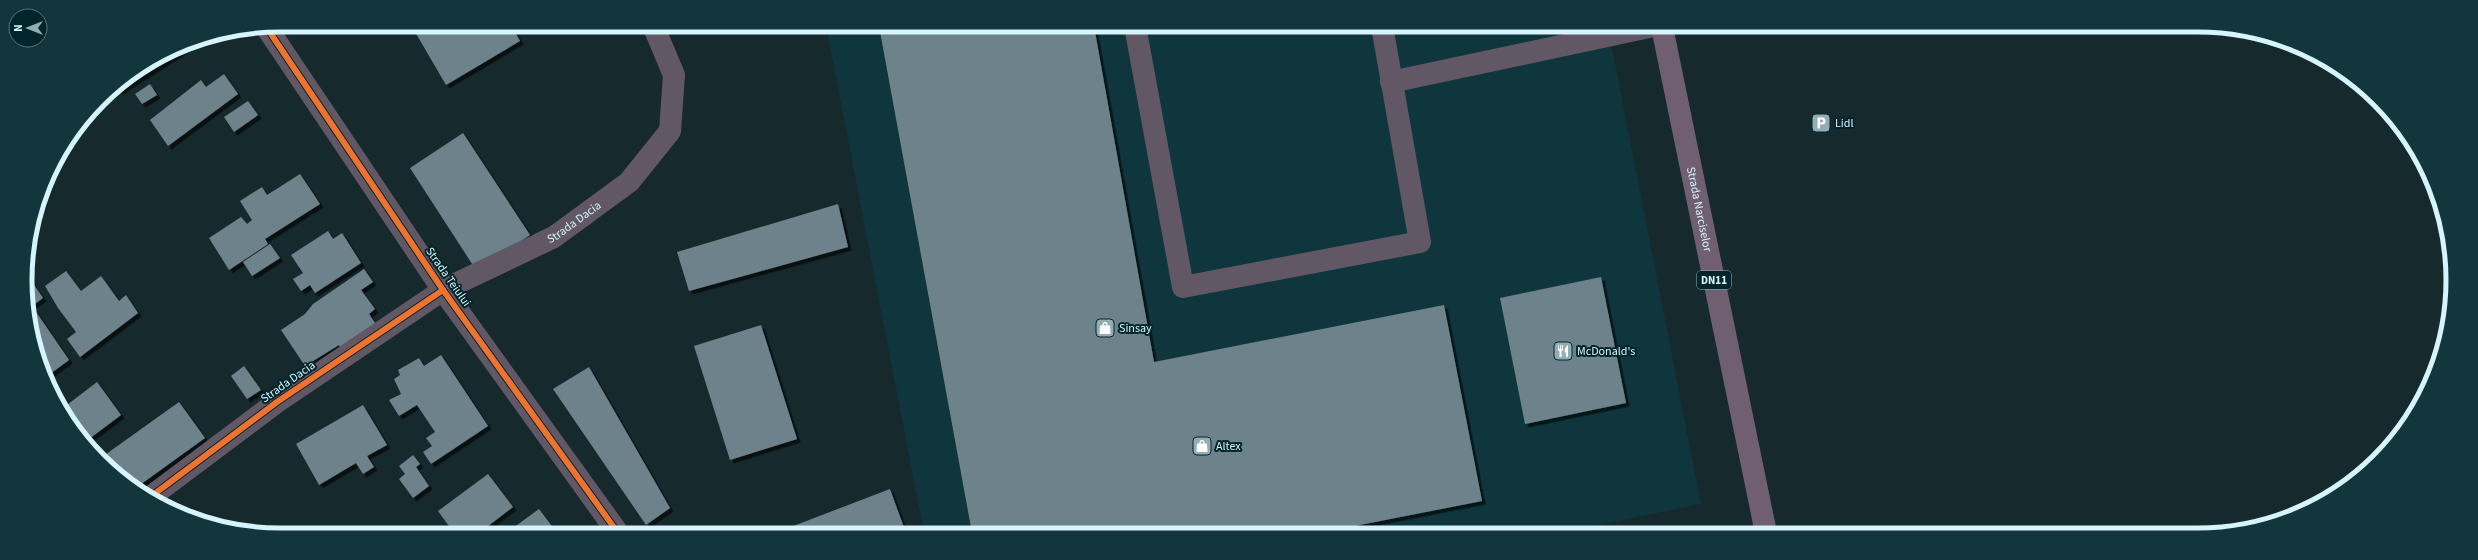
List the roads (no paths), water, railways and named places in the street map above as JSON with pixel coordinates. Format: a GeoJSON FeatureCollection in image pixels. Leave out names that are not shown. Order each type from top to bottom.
{"type":"FeatureCollection","features":[{"type":"Feature","properties":{"kind":"main road","name":"Strada Narciselor"},"geometry":{"type":"LineString","coordinates":[[1663,32],[1765,528]]}},
{"type":"Feature","properties":{"kind":"street","name":"Strada Dacia"},"geometry":{"type":"LineString","coordinates":[[154,494],[277,402],[443,290],[554,237],[629,182],[670,131],[674,75],[656,32]]}},
{"type":"Feature","properties":{"kind":"street"},"geometry":{"type":"LineString","coordinates":[[1136,32],[1183,287],[1420,242],[1383,32]]}},
{"type":"Feature","properties":{"kind":"street"},"geometry":{"type":"LineString","coordinates":[[1391,82],[1626,32]]}},
{"type":"Feature","properties":{"kind":"street","name":"Strada Teiului"},"geometry":{"type":"LineString","coordinates":[[270,33],[443,290],[614,528]]}},
{"type":"Feature","properties":{"kind":"place","name":"Lidl"},"geometry":{"type":"Point","coordinates":[1821,123]}},
{"type":"Feature","properties":{"kind":"place","name":"Sinsay"},"geometry":{"type":"Point","coordinates":[1105,328]}},
{"type":"Feature","properties":{"kind":"place","name":"McDonald's"},"geometry":{"type":"Point","coordinates":[1563,351]}},
{"type":"Feature","properties":{"kind":"place","name":"Altex"},"geometry":{"type":"Point","coordinates":[1202,446]}}]}
